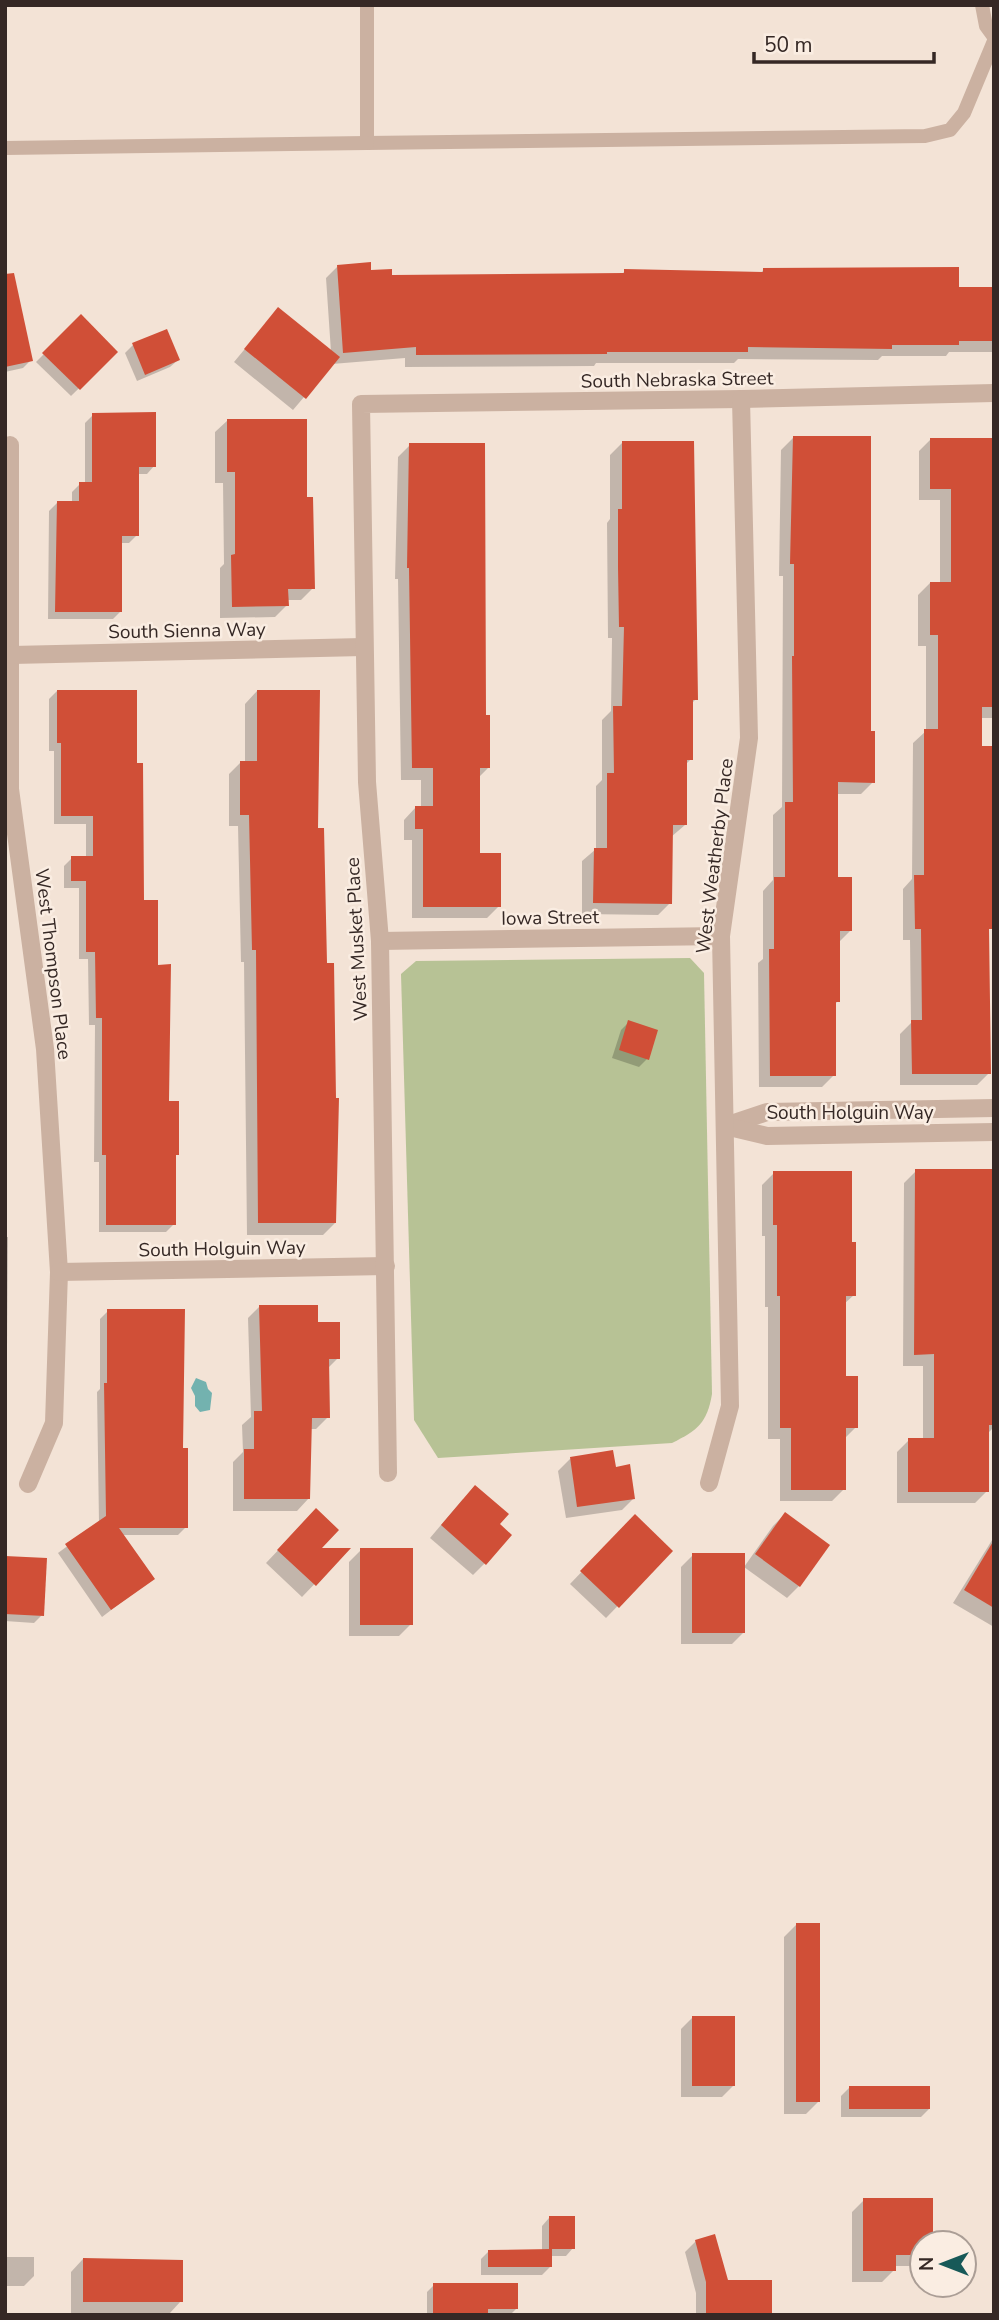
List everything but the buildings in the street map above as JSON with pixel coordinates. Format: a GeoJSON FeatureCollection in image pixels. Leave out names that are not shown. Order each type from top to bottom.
{"type":"FeatureCollection","features":[{"type":"Feature","properties":{"kind":"street","name":"South Nebraska Street"},"geometry":{"type":"LineString","coordinates":[[361,404],[741,400],[994,393]]}},
{"type":"Feature","properties":{"kind":"street","name":"West Weatherby Place"},"geometry":{"type":"LineString","coordinates":[[709,1483],[730,1406],[721,936],[749,738],[741,400]]}},
{"type":"Feature","properties":{"kind":"street","name":"West Musket Place"},"geometry":{"type":"LineString","coordinates":[[361,404],[367,782],[380,941],[388,1473]]}},
{"type":"Feature","properties":{"kind":"street","name":"West Thompson Place"},"geometry":{"type":"LineString","coordinates":[[10,445],[10,789],[45,1049],[60,1272],[54,1423],[28,1484]]}},
{"type":"Feature","properties":{"kind":"street","name":"South Sienna Way"},"geometry":{"type":"LineString","coordinates":[[12,655],[363,647]]}},
{"type":"Feature","properties":{"kind":"street","name":"Iowa Street"},"geometry":{"type":"LineString","coordinates":[[380,941],[721,936]]}},
{"type":"Feature","properties":{"kind":"street","name":"South Holguin Way"},"geometry":{"type":"LineString","coordinates":[[725,1126],[767,1112],[994,1108]]}},
{"type":"Feature","properties":{"kind":"street","name":"South Holguin Way"},"geometry":{"type":"LineString","coordinates":[[725,1126],[767,1136],[994,1132]]}},
{"type":"Feature","properties":{"kind":"street","name":"South Holguin Way"},"geometry":{"type":"LineString","coordinates":[[60,1272],[386,1266]]}},
{"type":"Feature","properties":{"kind":"lane"},"geometry":{"type":"LineString","coordinates":[[367,5],[367,143]]}},
{"type":"Feature","properties":{"kind":"lane"},"geometry":{"type":"LineString","coordinates":[[5,148],[925,136],[950,130],[964,113],[994,39],[986,26],[982,5]]}},
{"type":"Feature","properties":{"kind":"green space"},"geometry":{"type":"Polygon","coordinates":[[[690,958],[704,973],[712,1394],[704,1419],[689,1434],[672,1443],[438,1458],[414,1420],[401,974],[416,961],[690,958]]]}},
{"type":"Feature","properties":{"kind":"water"},"geometry":{"type":"Polygon","coordinates":[[[196,1378],[206,1382],[212,1393],[210,1410],[200,1412],[195,1406],[195,1396],[191,1388],[196,1378]]]}}]}
